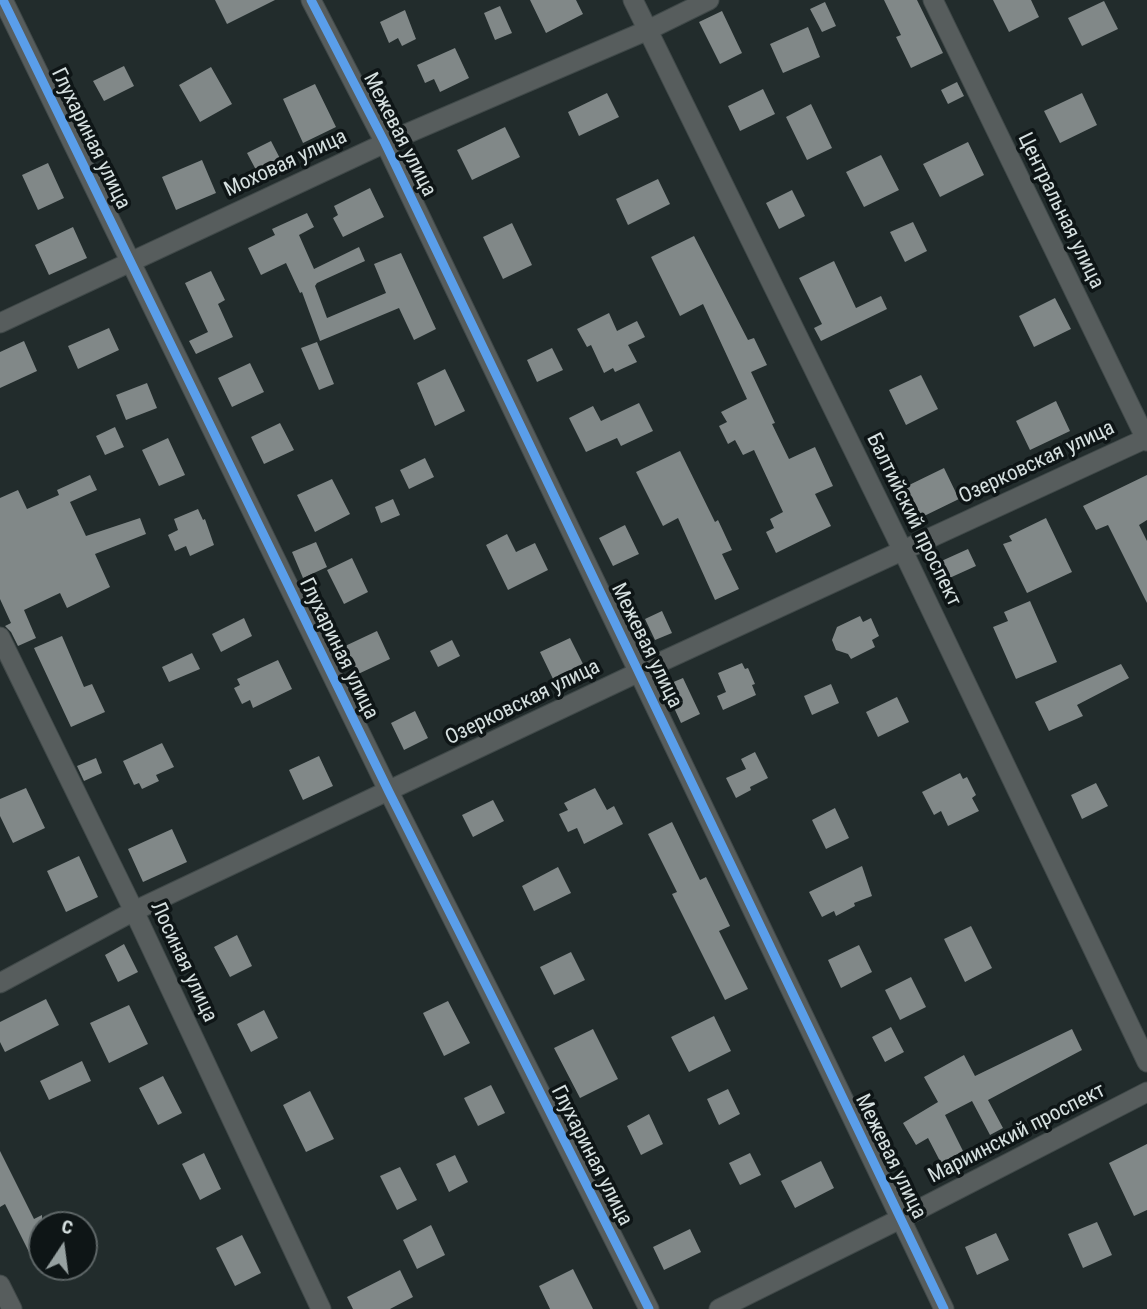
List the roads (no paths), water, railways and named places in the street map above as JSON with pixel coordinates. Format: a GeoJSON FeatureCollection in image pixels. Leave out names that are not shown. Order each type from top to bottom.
{"type":"FeatureCollection","features":[{"type":"Feature","properties":{"kind":"street","name":"Глухариная улица"},"geometry":{"type":"LineString","coordinates":[[3,0],[389,792],[649,1309]]}},
{"type":"Feature","properties":{"kind":"street","name":"Межевая улица"},"geometry":{"type":"LineString","coordinates":[[311,0],[385,143],[944,1309]]}},
{"type":"Feature","properties":{"kind":"street","name":"Балтийский проспект"},"geometry":{"type":"LineString","coordinates":[[634,0],[903,551],[1147,1062]]}},
{"type":"Feature","properties":{"kind":"street","name":"Моховая улица"},"geometry":{"type":"LineString","coordinates":[[0,323],[385,143],[648,30],[709,0]]}},
{"type":"Feature","properties":{"kind":"street","name":"Центральная улица"},"geometry":{"type":"LineString","coordinates":[[933,0],[1147,439]]}},
{"type":"Feature","properties":{"kind":"street","name":"Озерковская улица"},"geometry":{"type":"LineString","coordinates":[[0,983],[134,911],[639,672],[1147,439]]}},
{"type":"Feature","properties":{"kind":"street","name":"Лосиная улица"},"geometry":{"type":"LineString","coordinates":[[0,637],[134,911],[321,1309]]}},
{"type":"Feature","properties":{"kind":"street","name":"Мариинский проспект"},"geometry":{"type":"LineString","coordinates":[[719,1309],[1147,1092]]}},
{"type":"Feature","properties":{"kind":"street"},"geometry":{"type":"LineString","coordinates":[[0,1284],[12,1309]]}}]}
